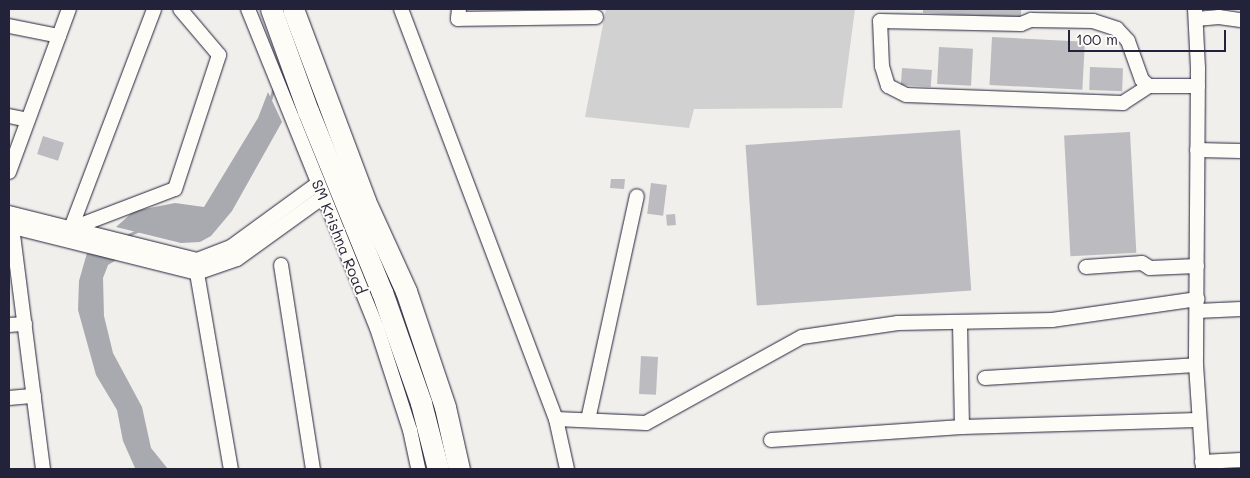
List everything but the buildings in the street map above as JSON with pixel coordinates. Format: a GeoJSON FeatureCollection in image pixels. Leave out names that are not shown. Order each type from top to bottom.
{"type":"FeatureCollection","features":[{"type":"Feature","properties":{"kind":"highway","name":"SM Krishna Road"},"geometry":{"type":"LineString","coordinates":[[271,9],[308,112],[382,292],[421,403],[438,469]]}},
{"type":"Feature","properties":{"kind":"highway"},"geometry":{"type":"LineString","coordinates":[[293,9],[365,201],[406,292],[444,407],[459,469]]}},
{"type":"Feature","properties":{"kind":"street"},"geometry":{"type":"LineString","coordinates":[[9,172],[69,9]]}},
{"type":"Feature","properties":{"kind":"street"},"geometry":{"type":"LineString","coordinates":[[71,228],[154,9]]}},
{"type":"Feature","properties":{"kind":"street"},"geometry":{"type":"LineString","coordinates":[[50,236],[174,189],[219,55],[180,9]]}},
{"type":"Feature","properties":{"kind":"street","name":"SM Krishna Road"},"geometry":{"type":"LineString","coordinates":[[248,9],[377,328],[410,430],[418,469]]}},
{"type":"Feature","properties":{"kind":"street"},"geometry":{"type":"LineString","coordinates":[[401,9],[556,419],[567,469]]}},
{"type":"Feature","properties":{"kind":"street"},"geometry":{"type":"LineString","coordinates":[[459,9],[458,19],[596,17]]}},
{"type":"Feature","properties":{"kind":"street"},"geometry":{"type":"LineString","coordinates":[[1241,20],[1224,13],[1195,14],[1198,86],[1197,420],[1202,466],[1241,460]]}},
{"type":"Feature","properties":{"kind":"street"},"geometry":{"type":"LineString","coordinates":[[1149,86],[1142,80],[1128,41],[1117,30],[1093,21],[1031,14],[1021,24],[893,15],[880,21],[882,66],[888,86],[906,95],[1123,103],[1149,86],[1198,86]]}},
{"type":"Feature","properties":{"kind":"street"},"geometry":{"type":"LineString","coordinates":[[9,26],[59,36]]}},
{"type":"Feature","properties":{"kind":"street"},"geometry":{"type":"LineString","coordinates":[[9,116],[28,120]]}},
{"type":"Feature","properties":{"kind":"street"},"geometry":{"type":"LineString","coordinates":[[1197,150],[1241,151]]}},
{"type":"Feature","properties":{"kind":"street"},"geometry":{"type":"LineString","coordinates":[[10,222],[71,228],[197,260],[230,248],[318,184]]}},
{"type":"Feature","properties":{"kind":"street"},"geometry":{"type":"LineString","coordinates":[[588,420],[638,196]]}},
{"type":"Feature","properties":{"kind":"street"},"geometry":{"type":"LineString","coordinates":[[10,222],[50,236],[198,273],[237,259],[323,197]]}},
{"type":"Feature","properties":{"kind":"street"},"geometry":{"type":"LineString","coordinates":[[10,222],[44,469]]}},
{"type":"Feature","properties":{"kind":"street"},"geometry":{"type":"LineString","coordinates":[[1086,267],[1142,263],[1150,268],[1197,266]]}},
{"type":"Feature","properties":{"kind":"street"},"geometry":{"type":"LineString","coordinates":[[280,265],[313,469]]}},
{"type":"Feature","properties":{"kind":"street"},"geometry":{"type":"LineString","coordinates":[[198,273],[231,469]]}},
{"type":"Feature","properties":{"kind":"street"},"geometry":{"type":"LineString","coordinates":[[556,419],[646,423],[802,337],[898,323],[1052,320],[1197,305],[1241,309]]}},
{"type":"Feature","properties":{"kind":"street"},"geometry":{"type":"LineString","coordinates":[[960,322],[962,427]]}},
{"type":"Feature","properties":{"kind":"street"},"geometry":{"type":"LineString","coordinates":[[9,325],[25,324]]}},
{"type":"Feature","properties":{"kind":"street"},"geometry":{"type":"LineString","coordinates":[[985,378],[1196,365]]}},
{"type":"Feature","properties":{"kind":"street"},"geometry":{"type":"LineString","coordinates":[[9,398],[34,396]]}},
{"type":"Feature","properties":{"kind":"street"},"geometry":{"type":"LineString","coordinates":[[771,440],[962,427],[1197,420]]}},
{"type":"Feature","properties":{"kind":"shaded area"},"geometry":{"type":"Polygon","coordinates":[[[606,9],[855,9],[842,108],[694,109],[689,128],[585,117],[606,9]]]}},
{"type":"Feature","properties":{"kind":"shaded area"},"geometry":{"type":"Polygon","coordinates":[[[268,92],[282,122],[232,211],[211,236],[200,242],[181,243],[116,227],[134,211],[175,203],[204,207],[258,118],[268,92]]]}},
{"type":"Feature","properties":{"kind":"shaded area"},"geometry":{"type":"Polygon","coordinates":[[[87,253],[118,259],[108,265],[103,278],[104,316],[113,353],[142,407],[151,448],[168,469],[135,468],[123,441],[117,410],[96,375],[78,310],[79,281],[87,253]]]}},
{"type":"Feature","properties":{"kind":"waterway"},"geometry":{"type":"LineString","coordinates":[[270,100],[274,87]]}},
{"type":"Feature","properties":{"kind":"waterway"},"geometry":{"type":"LineString","coordinates":[[124,237],[139,230]]}}]}
